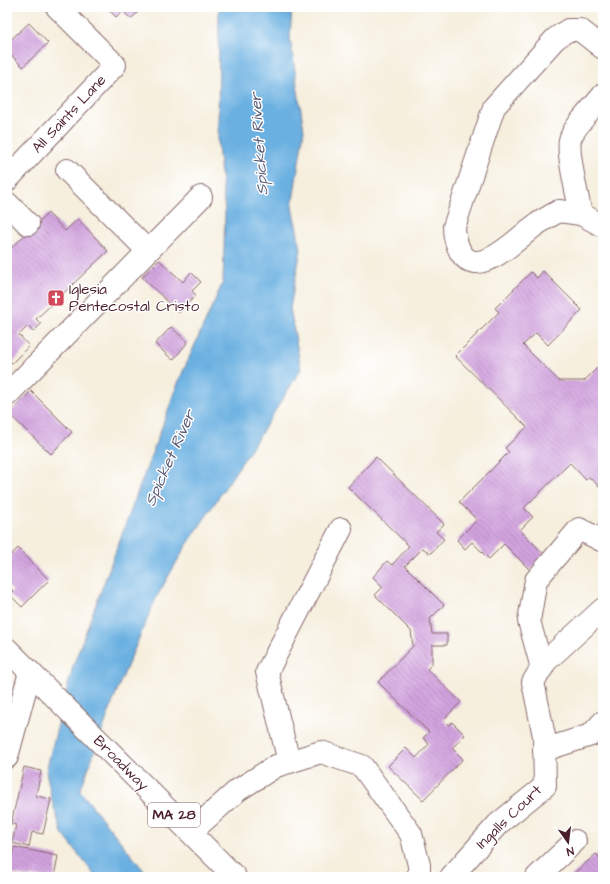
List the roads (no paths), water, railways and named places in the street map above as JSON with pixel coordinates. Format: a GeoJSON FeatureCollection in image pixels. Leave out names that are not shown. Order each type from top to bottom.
{"type":"FeatureCollection","features":[{"type":"Feature","properties":{"kind":"street","name":"All Saints Lane"},"geometry":{"type":"LineString","coordinates":[[7,180],[116,65],[57,7]]}},
{"type":"Feature","properties":{"kind":"street"},"geometry":{"type":"LineString","coordinates":[[603,48],[580,30],[568,30],[555,39],[494,107],[454,227],[454,238],[464,258],[473,263],[485,261],[500,254],[534,227],[559,211],[581,214],[603,226]]}},
{"type":"Feature","properties":{"kind":"street"},"geometry":{"type":"LineString","coordinates":[[581,214],[572,168],[570,141],[575,130],[603,95]]}},
{"type":"Feature","properties":{"kind":"street"},"geometry":{"type":"LineString","coordinates":[[67,170],[148,251]]}},
{"type":"Feature","properties":{"kind":"street"},"geometry":{"type":"LineString","coordinates":[[7,395],[201,197]]}},
{"type":"Feature","properties":{"kind":"street"},"geometry":{"type":"LineString","coordinates":[[7,203],[28,224]]}},
{"type":"Feature","properties":{"kind":"street"},"geometry":{"type":"LineString","coordinates":[[289,762],[267,672],[341,529]]}},
{"type":"Feature","properties":{"kind":"street"},"geometry":{"type":"LineString","coordinates":[[542,668],[529,621],[536,580],[579,529],[603,541]]}},
{"type":"Feature","properties":{"kind":"street","name":"Ingalls Court"},"geometry":{"type":"LineString","coordinates":[[451,877],[498,824],[545,786],[544,736],[533,682],[546,661],[603,609]]}},
{"type":"Feature","properties":{"kind":"street","name":"Broadway"},"geometry":{"type":"LineString","coordinates":[[9,655],[37,679],[235,877]]}},
{"type":"Feature","properties":{"kind":"street"},"geometry":{"type":"LineString","coordinates":[[7,756],[10,728],[37,679]]}},
{"type":"Feature","properties":{"kind":"street"},"geometry":{"type":"LineString","coordinates":[[544,750],[591,736],[603,722]]}},
{"type":"Feature","properties":{"kind":"street"},"geometry":{"type":"LineString","coordinates":[[190,832],[238,790],[276,766],[321,752],[362,766],[411,834],[419,865],[419,877]]}},
{"type":"Feature","properties":{"kind":"street"},"geometry":{"type":"LineString","coordinates":[[537,877],[575,841]]}},
{"type":"Feature","properties":{"kind":"water","name":"Spicket River"},"geometry":{"type":"Polygon","coordinates":[[[219,7],[292,7],[290,38],[304,130],[292,207],[301,249],[290,308],[301,369],[262,432],[183,551],[156,598],[118,688],[80,791],[149,877],[96,877],[62,833],[52,801],[46,771],[73,666],[180,378],[223,282],[225,212],[218,146],[219,7]]]}},
{"type":"Feature","properties":{"kind":"place","name":"Iglesia Pentecostal Cristo"},"geometry":{"type":"Point","coordinates":[56,298]}}]}
